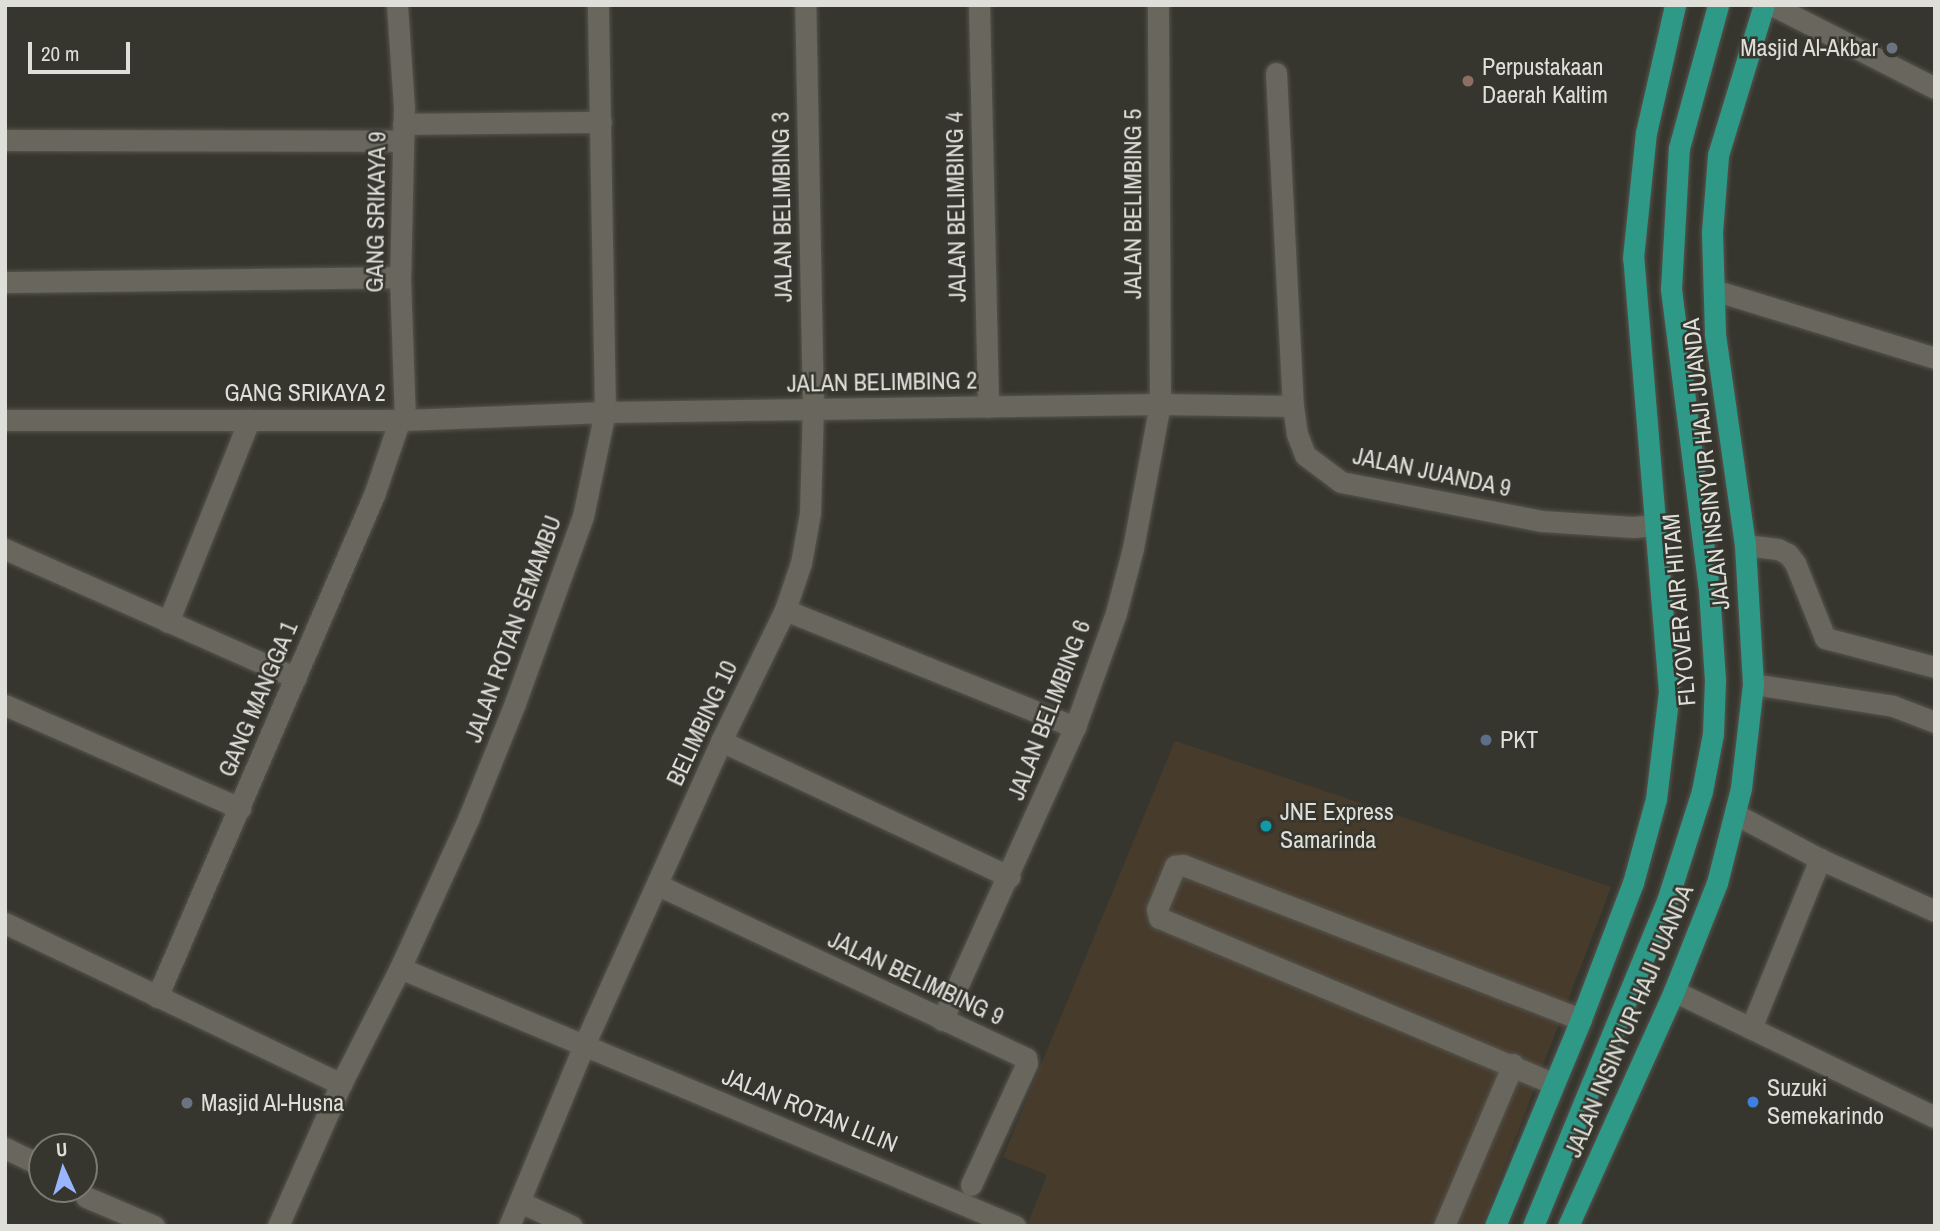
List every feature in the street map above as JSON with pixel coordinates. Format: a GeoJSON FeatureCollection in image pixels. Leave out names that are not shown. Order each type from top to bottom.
{"type":"FeatureCollection","features":[{"type":"Feature","properties":{"kind":"highway","name":"FLYOVER AIR HITAM"},"geometry":{"type":"LineString","coordinates":[[1532,1226],[1667,901],[1702,791],[1713,734],[1715,680],[1709,590],[1671,289],[1679,148],[1718,5]]}},
{"type":"Feature","properties":{"kind":"highway","name":"JALAN INSINYUR HAJI JUANDA"},"geometry":{"type":"LineString","coordinates":[[1567,1226],[1674,990],[1717,883],[1741,788],[1754,684],[1745,545],[1715,333],[1712,232],[1718,155],[1764,5]]}},
{"type":"Feature","properties":{"kind":"highway","name":"JALAN INSINYUR HAJI JUANDA"},"geometry":{"type":"LineString","coordinates":[[1495,1226],[1552,1083],[1581,1019],[1633,883],[1656,799],[1669,692],[1633,258],[1646,133],[1673,7]]}},
{"type":"Feature","properties":{"kind":"street","name":"GANG SRIKAYA 9"},"geometry":{"type":"LineString","coordinates":[[397,5],[402,133],[400,277],[403,419]]}},
{"type":"Feature","properties":{"kind":"street","name":"JALAN ROTAN SEMAMBU"},"geometry":{"type":"LineString","coordinates":[[278,1226],[341,1084],[400,968],[469,817],[515,703],[583,516],[605,412],[598,5]]}},
{"type":"Feature","properties":{"kind":"street","name":"JALAN BELIMBING 3"},"geometry":{"type":"LineString","coordinates":[[805,5],[813,408]]}},
{"type":"Feature","properties":{"kind":"street","name":"JALAN BELIMBING 4"},"geometry":{"type":"LineString","coordinates":[[979,5],[988,407]]}},
{"type":"Feature","properties":{"kind":"street","name":"JALAN BELIMBING 5"},"geometry":{"type":"LineString","coordinates":[[1158,5],[1160,404]]}},
{"type":"Feature","properties":{"kind":"street"},"geometry":{"type":"LineString","coordinates":[[1772,5],[1935,88]]}},
{"type":"Feature","properties":{"kind":"street","name":"JALAN JUANDA 9"},"geometry":{"type":"LineString","coordinates":[[1276,73],[1293,406],[1297,434],[1305,455],[1341,482],[1542,521],[1633,527],[1656,525]]}},
{"type":"Feature","properties":{"kind":"street"},"geometry":{"type":"LineString","coordinates":[[5,140],[402,133],[601,121]]}},
{"type":"Feature","properties":{"kind":"street"},"geometry":{"type":"LineString","coordinates":[[5,282],[400,277]]}},
{"type":"Feature","properties":{"kind":"street"},"geometry":{"type":"LineString","coordinates":[[1714,290],[1935,358]]}},
{"type":"Feature","properties":{"kind":"street"},"geometry":{"type":"LineString","coordinates":[[1160,404],[1293,406]]}},
{"type":"Feature","properties":{"kind":"street","name":"JALAN BELIMBING 2"},"geometry":{"type":"LineString","coordinates":[[605,412],[1160,404]]}},
{"type":"Feature","properties":{"kind":"street","name":"JALAN BELIMBING 6"},"geometry":{"type":"LineString","coordinates":[[942,1020],[1010,877],[1075,727],[1116,613],[1133,548],[1160,404]]}},
{"type":"Feature","properties":{"kind":"street","name":"BELIMBING 10"},"geometry":{"type":"LineString","coordinates":[[509,1226],[584,1045],[721,741],[785,610],[801,563],[810,513],[813,408]]}},
{"type":"Feature","properties":{"kind":"street","name":"GANG SRIKAYA 2"},"geometry":{"type":"LineString","coordinates":[[5,421],[403,419],[605,412]]}},
{"type":"Feature","properties":{"kind":"street","name":"GANG MANGGA 1"},"geometry":{"type":"LineString","coordinates":[[157,997],[374,495],[403,419]]}},
{"type":"Feature","properties":{"kind":"street"},"geometry":{"type":"LineString","coordinates":[[168,622],[249,420]]}},
{"type":"Feature","properties":{"kind":"street"},"geometry":{"type":"LineString","coordinates":[[1745,545],[1778,549],[1788,554],[1795,563],[1825,638],[1935,667]]}},
{"type":"Feature","properties":{"kind":"street"},"geometry":{"type":"LineString","coordinates":[[5,550],[296,678]]}},
{"type":"Feature","properties":{"kind":"street"},"geometry":{"type":"LineString","coordinates":[[785,610],[1075,727]]}},
{"type":"Feature","properties":{"kind":"street"},"geometry":{"type":"LineString","coordinates":[[1754,684],[1892,706],[1935,722]]}},
{"type":"Feature","properties":{"kind":"street"},"geometry":{"type":"LineString","coordinates":[[5,705],[240,808]]}},
{"type":"Feature","properties":{"kind":"street"},"geometry":{"type":"LineString","coordinates":[[721,741],[1010,877]]}},
{"type":"Feature","properties":{"kind":"street"},"geometry":{"type":"LineString","coordinates":[[1735,814],[1820,859],[1935,911]]}},
{"type":"Feature","properties":{"kind":"street"},"geometry":{"type":"LineString","coordinates":[[1751,1028],[1820,859]]}},
{"type":"Feature","properties":{"kind":"street"},"geometry":{"type":"LineString","coordinates":[[1552,1083],[1513,1064],[1159,918],[1157,909],[1175,866],[1183,865],[1581,1019]]}},
{"type":"Feature","properties":{"kind":"street","name":"JALAN BELIMBING 9"},"geometry":{"type":"LineString","coordinates":[[658,885],[1027,1061],[971,1185]]}},
{"type":"Feature","properties":{"kind":"street"},"geometry":{"type":"LineString","coordinates":[[5,923],[341,1084]]}},
{"type":"Feature","properties":{"kind":"street","name":"JALAN ROTAN LILIN"},"geometry":{"type":"LineString","coordinates":[[400,968],[1015,1226]]}},
{"type":"Feature","properties":{"kind":"street"},"geometry":{"type":"LineString","coordinates":[[1674,990],[1935,1117]]}},
{"type":"Feature","properties":{"kind":"street"},"geometry":{"type":"LineString","coordinates":[[1444,1226],[1513,1064]]}},
{"type":"Feature","properties":{"kind":"street"},"geometry":{"type":"LineString","coordinates":[[5,1149],[28,1160]]}},
{"type":"Feature","properties":{"kind":"street"},"geometry":{"type":"LineString","coordinates":[[98,1202],[154,1226]]}},
{"type":"Feature","properties":{"kind":"street"},"geometry":{"type":"LineString","coordinates":[[520,1202],[572,1226]]}},
{"type":"Feature","properties":{"kind":"shaded area"},"geometry":{"type":"Polygon","coordinates":[[[1175,741],[1611,887],[1482,1226],[1035,1226],[1028,1223],[1047,1175],[1003,1157],[1175,741]]]}},
{"type":"Feature","properties":{"kind":"place","name":"Masjid Al-Akbar"},"geometry":{"type":"Point","coordinates":[1892,48]}},
{"type":"Feature","properties":{"kind":"place","name":"Perpustakaan Daerah Kaltim"},"geometry":{"type":"Point","coordinates":[1468,81]}},
{"type":"Feature","properties":{"kind":"place","name":"PKT"},"geometry":{"type":"Point","coordinates":[1486,740]}},
{"type":"Feature","properties":{"kind":"place","name":"JNE Express Samarinda"},"geometry":{"type":"Point","coordinates":[1266,826]}},
{"type":"Feature","properties":{"kind":"place","name":"Suzuki Semekarindo"},"geometry":{"type":"Point","coordinates":[1753,1102]}},
{"type":"Feature","properties":{"kind":"place","name":"Masjid Al-Husna"},"geometry":{"type":"Point","coordinates":[187,1103]}}]}
